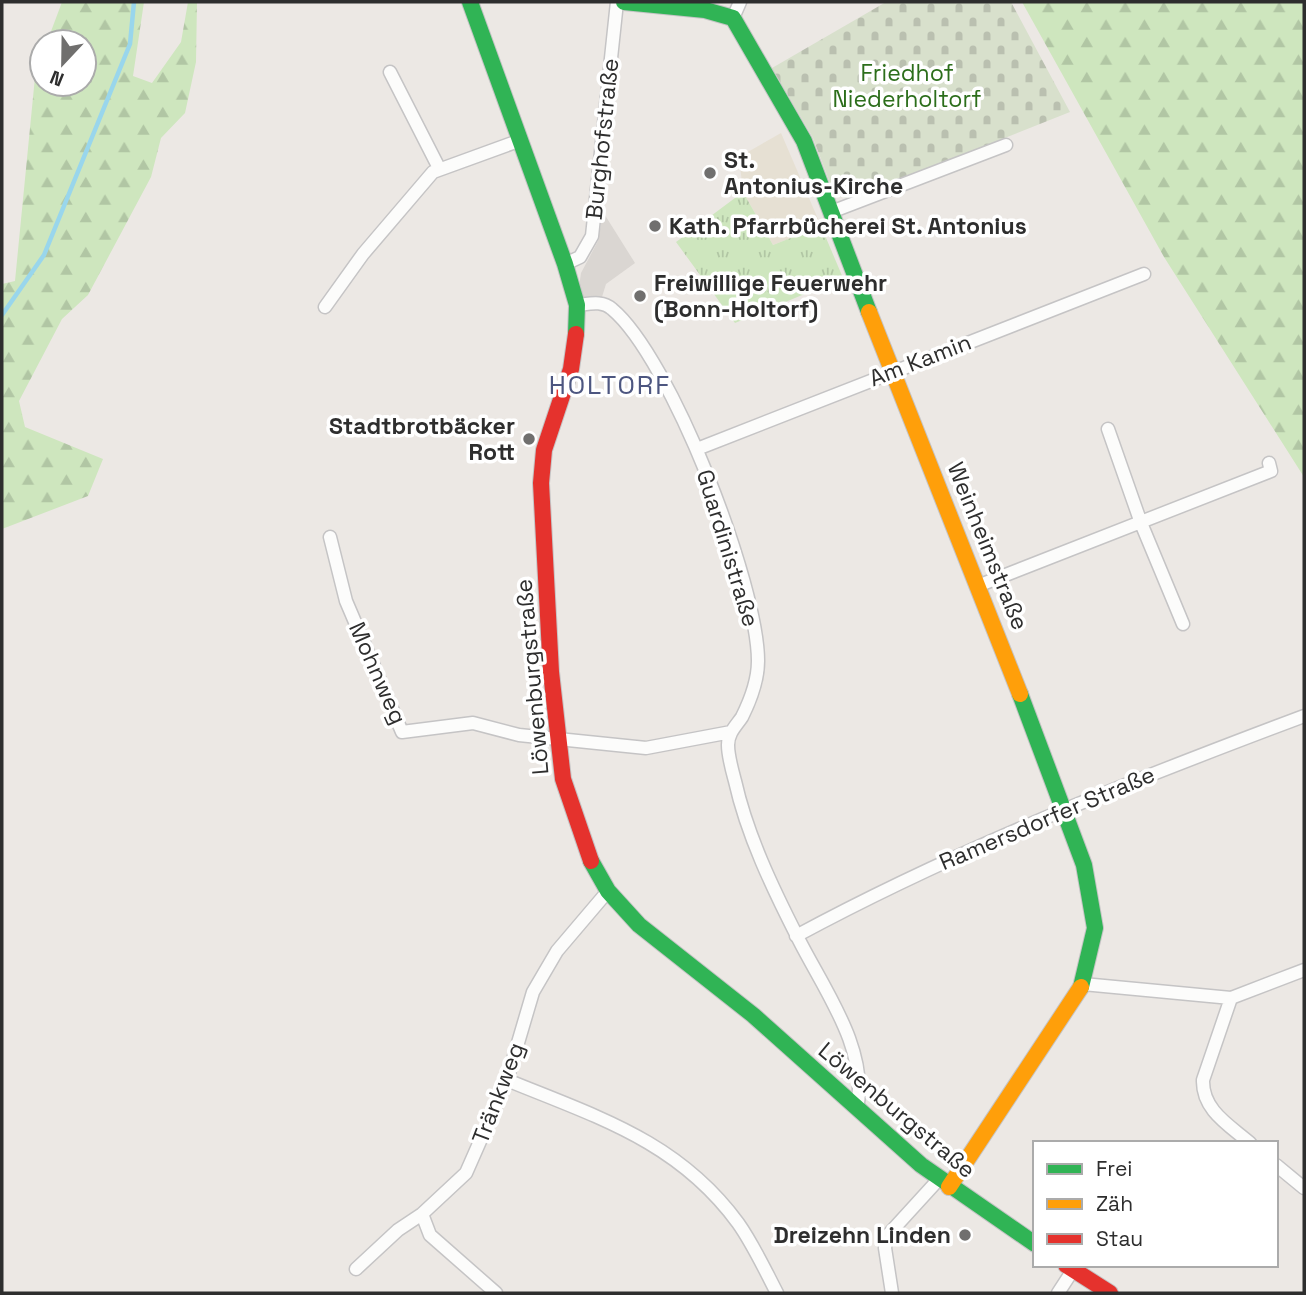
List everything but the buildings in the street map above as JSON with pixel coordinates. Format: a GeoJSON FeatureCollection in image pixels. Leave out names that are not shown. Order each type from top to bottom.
{"type":"FeatureCollection","features":[{"type":"Feature","properties":{"kind":"street","name":"Löwenburgstraße"},"geometry":{"type":"LineString","coordinates":[[470,2],[565,264],[577,305],[577,328],[570,369],[544,450],[541,483],[551,672],[558,738],[564,779],[590,860],[608,891],[639,925],[753,1015],[944,1183],[1033,1243]]}},
{"type":"Feature","properties":{"kind":"street","name":"Burghofstraße"},"geometry":{"type":"LineString","coordinates":[[565,264],[580,257],[592,236],[617,2]]}},
{"type":"Feature","properties":{"kind":"street"},"geometry":{"type":"LineString","coordinates":[[624,2],[705,10],[733,18],[740,2]]}},
{"type":"Feature","properties":{"kind":"street","name":"Weinheimstraße"},"geometry":{"type":"LineString","coordinates":[[733,18],[804,141],[892,371],[980,585],[1084,866],[1095,928],[1083,984],[944,1183]]}},
{"type":"Feature","properties":{"kind":"street"},"geometry":{"type":"LineString","coordinates":[[390,72],[439,167]]}},
{"type":"Feature","properties":{"kind":"street"},"geometry":{"type":"LineString","coordinates":[[325,307],[363,254],[439,167],[521,140]]}},
{"type":"Feature","properties":{"kind":"street"},"geometry":{"type":"LineString","coordinates":[[831,212],[1006,145]]}},
{"type":"Feature","properties":{"kind":"street","name":"Am Kamin"},"geometry":{"type":"LineString","coordinates":[[697,449],[1144,274]]}},
{"type":"Feature","properties":{"kind":"street","name":"Guardinistraße"},"geometry":{"type":"LineString","coordinates":[[577,305],[597,303],[612,309],[638,341],[666,386],[697,449],[727,531],[754,618],[758,663],[749,700],[731,732]]}},
{"type":"Feature","properties":{"kind":"street"},"geometry":{"type":"LineString","coordinates":[[1108,429],[1141,523],[1183,624]]}},
{"type":"Feature","properties":{"kind":"street"},"geometry":{"type":"LineString","coordinates":[[980,585],[1271,471],[1269,463]]}},
{"type":"Feature","properties":{"kind":"street","name":"Mohnweg"},"geometry":{"type":"LineString","coordinates":[[330,537],[346,600],[402,732],[473,723],[519,735],[646,748],[731,732]]}},
{"type":"Feature","properties":{"kind":"street","name":"Ramersdorfer Straße"},"geometry":{"type":"LineString","coordinates":[[796,936],[924,870],[1064,809],[1304,716]]}},
{"type":"Feature","properties":{"kind":"street"},"geometry":{"type":"LineString","coordinates":[[731,732],[728,744],[739,803],[796,936],[848,1036],[862,1085],[857,1109]]}},
{"type":"Feature","properties":{"kind":"street","name":"Tränkweg"},"geometry":{"type":"LineString","coordinates":[[356,1269],[466,1173],[507,1080],[533,992],[557,951],[608,891]]}},
{"type":"Feature","properties":{"kind":"street"},"geometry":{"type":"LineString","coordinates":[[1083,984],[1231,998],[1304,970]]}},
{"type":"Feature","properties":{"kind":"street"},"geometry":{"type":"LineString","coordinates":[[1231,998],[1203,1080],[1202,1095],[1210,1110],[1248,1141]]}},
{"type":"Feature","properties":{"kind":"street"},"geometry":{"type":"LineString","coordinates":[[507,1080],[648,1139],[690,1171],[718,1198],[739,1225],[777,1293]]}},
{"type":"Feature","properties":{"kind":"street"},"geometry":{"type":"LineString","coordinates":[[1278,1167],[1304,1188]]}},
{"type":"Feature","properties":{"kind":"street"},"geometry":{"type":"LineString","coordinates":[[892,1293],[885,1248],[887,1236],[944,1183]]}},
{"type":"Feature","properties":{"kind":"street"},"geometry":{"type":"LineString","coordinates":[[422,1214],[430,1235],[496,1293]]}},
{"type":"Feature","properties":{"kind":"street"},"geometry":{"type":"LineString","coordinates":[[1058,1293],[1070,1268],[1110,1293]]}},
{"type":"Feature","properties":{"kind":"shaded area"},"geometry":{"type":"Polygon","coordinates":[[[781,133],[821,226],[773,245],[743,192],[739,157],[781,133]]]}},
{"type":"Feature","properties":{"kind":"shaded area"},"geometry":{"type":"Polygon","coordinates":[[[603,212],[635,263],[606,284],[602,297],[583,297],[579,287],[581,273],[598,241],[603,212]]]}},
{"type":"Feature","properties":{"kind":"green space"},"geometry":{"type":"Polygon","coordinates":[[[62,2],[144,2],[133,76],[152,83],[181,42],[188,2],[197,2],[196,62],[185,113],[161,138],[151,177],[88,295],[62,319],[19,401],[25,427],[103,459],[88,496],[2,529],[2,284],[15,281],[33,98],[98,98],[98,28],[52,28],[62,2]]]}},
{"type":"Feature","properties":{"kind":"green space","name":"Friedhof Niederholtorf"},"geometry":{"type":"Polygon","coordinates":[[[886,2],[1011,2],[1070,112],[851,199],[835,196],[813,138],[772,68],[886,2]]]}},
{"type":"Feature","properties":{"kind":"green space"},"geometry":{"type":"Polygon","coordinates":[[[1022,2],[1304,2],[1304,477],[1164,257],[1022,2]]]}},
{"type":"Feature","properties":{"kind":"green space"},"geometry":{"type":"Polygon","coordinates":[[[743,192],[773,245],[821,226],[843,278],[735,323],[676,242],[743,192]]]}},
{"type":"Feature","properties":{"kind":"waterway"},"geometry":{"type":"LineString","coordinates":[[2,315],[44,255],[130,44],[134,2]]}},
{"type":"Feature","properties":{"kind":"traffic: fast"},"geometry":{"type":"LineString","coordinates":[[470,2],[565,264],[577,305],[576,334]]}},
{"type":"Feature","properties":{"kind":"traffic: fast"},"geometry":{"type":"LineString","coordinates":[[624,2],[705,10],[733,18],[804,141],[869,312]]}},
{"type":"Feature","properties":{"kind":"traffic: fast"},"geometry":{"type":"LineString","coordinates":[[1020,694],[1084,865],[1095,928],[1081,987]]}},
{"type":"Feature","properties":{"kind":"traffic: fast"},"geometry":{"type":"LineString","coordinates":[[591,861],[608,891],[639,925],[753,1015],[921,1165],[1033,1243]]}},
{"type":"Feature","properties":{"kind":"traffic: slow"},"geometry":{"type":"LineString","coordinates":[[869,312],[1020,694]]}},
{"type":"Feature","properties":{"kind":"traffic: slow"},"geometry":{"type":"LineString","coordinates":[[949,1187],[1081,987]]}},
{"type":"Feature","properties":{"kind":"traffic: jam"},"geometry":{"type":"LineString","coordinates":[[576,334],[571,369],[544,450],[541,483],[551,672],[563,779],[591,861]]}},
{"type":"Feature","properties":{"kind":"traffic: jam"},"geometry":{"type":"LineString","coordinates":[[1069,1267],[1110,1293]]}},
{"type":"Feature","properties":{"kind":"place","name":"St. Antonius-Kirche"},"geometry":{"type":"Point","coordinates":[710,173]}},
{"type":"Feature","properties":{"kind":"place","name":"Kath. Pfarrbücherei St. Antonius"},"geometry":{"type":"Point","coordinates":[655,226]}},
{"type":"Feature","properties":{"kind":"place","name":"Freiwillige Feuerwehr (Bonn-Holtorf)"},"geometry":{"type":"Point","coordinates":[640,296]}},
{"type":"Feature","properties":{"kind":"place","name":"Stadtbrotbäcker Rott"},"geometry":{"type":"Point","coordinates":[529,439]}},
{"type":"Feature","properties":{"kind":"place","name":"Dreizehn Linden"},"geometry":{"type":"Point","coordinates":[965,1235]}},
{"type":"Feature","properties":{"kind":"district","name":"HOLTORF"},"geometry":{"type":"Point","coordinates":[610,385]}}]}
